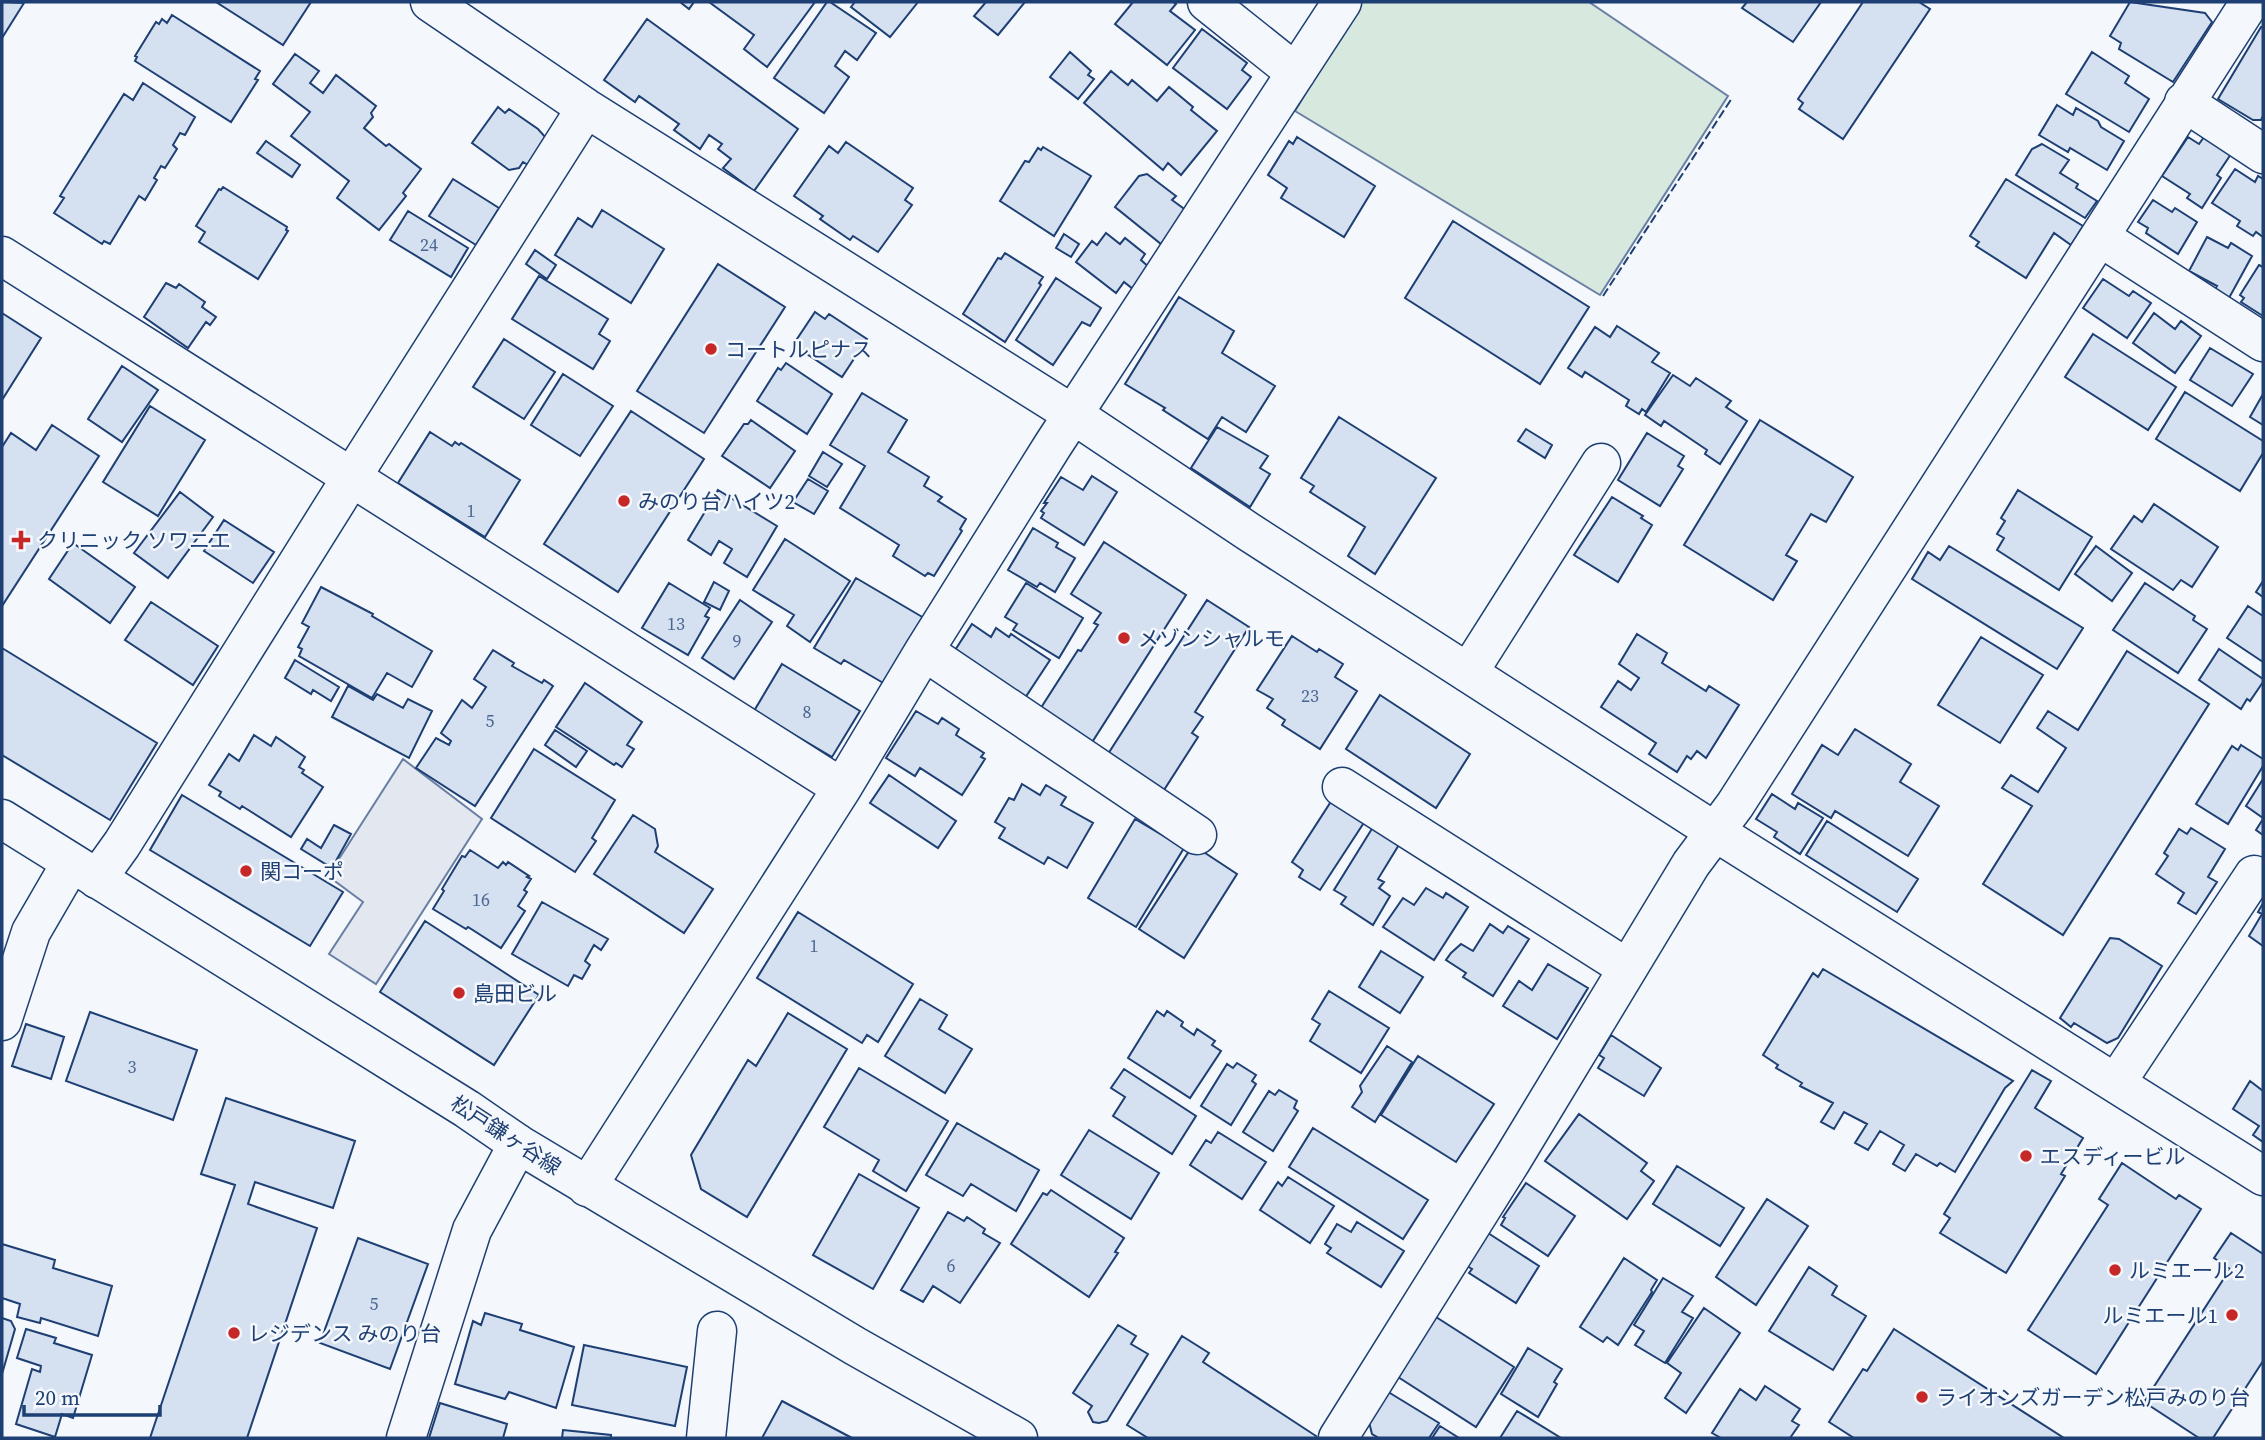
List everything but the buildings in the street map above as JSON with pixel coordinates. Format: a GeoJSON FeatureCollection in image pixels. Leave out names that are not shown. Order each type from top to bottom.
{"type":"FeatureCollection","features":[{"type":"Feature","properties":{"kind":"street"},"geometry":{"type":"LineString","coordinates":[[430,2],[586,108],[1074,415],[1249,532],[1714,831],[2263,1176]]}},
{"type":"Feature","properties":{"kind":"street"},"geometry":{"type":"LineString","coordinates":[[1207,2],[1296,73]]}},
{"type":"Feature","properties":{"kind":"street"},"geometry":{"type":"LineString","coordinates":[[587,1186],[842,788],[924,652],[1074,415],[1342,2]]}},
{"type":"Feature","properties":{"kind":"street"},"geometry":{"type":"LineString","coordinates":[[1338,1438],[1533,1126],[1690,864],[1735,805],[2250,2]]}},
{"type":"Feature","properties":{"kind":"street"},"geometry":{"type":"LineString","coordinates":[[2185,102],[2263,155]]}},
{"type":"Feature","properties":{"kind":"street"},"geometry":{"type":"LineString","coordinates":[[2,1020],[31,932],[84,871],[122,844],[586,108]]}},
{"type":"Feature","properties":{"kind":"street"},"geometry":{"type":"LineString","coordinates":[[2100,237],[2263,341]]}},
{"type":"Feature","properties":{"kind":"street"},"geometry":{"type":"LineString","coordinates":[[2,256],[842,788]]}},
{"type":"Feature","properties":{"kind":"street"},"geometry":{"type":"LineString","coordinates":[[1468,673],[1601,463]]}},
{"type":"Feature","properties":{"kind":"street"},"geometry":{"type":"LineString","coordinates":[[924,652],[1197,835]]}},
{"type":"Feature","properties":{"kind":"street"},"geometry":{"type":"LineString","coordinates":[[1342,788],[1627,968]]}},
{"type":"Feature","properties":{"kind":"street","name":"松戸鎌ヶ谷線"},"geometry":{"type":"LineString","coordinates":[[2,819],[467,1109],[518,1144],[855,1346],[1018,1438]]}},
{"type":"Feature","properties":{"kind":"street"},"geometry":{"type":"LineString","coordinates":[[2116,1083],[2253,875]]}},
{"type":"Feature","properties":{"kind":"street"},"geometry":{"type":"LineString","coordinates":[[406,1438],[472,1230],[518,1144]]}},
{"type":"Feature","properties":{"kind":"street"},"geometry":{"type":"LineString","coordinates":[[706,1438],[717,1331]]}},
{"type":"Feature","properties":{"kind":"shaded area"},"geometry":{"type":"Polygon","coordinates":[[[1361,2],[1589,2],[1728,96],[1600,295],[1295,111],[1361,2]]]}},
{"type":"Feature","properties":{"kind":"shaded area"},"geometry":{"type":"Polygon","coordinates":[[[403,759],[482,819],[376,984],[329,954],[363,902],[328,876],[403,759]]]}},
{"type":"Feature","properties":{"kind":"fence"},"geometry":{"type":"LineString","coordinates":[[1603,296],[1732,98]]}},
{"type":"Feature","properties":{"kind":"place","name":"コートルピナス"},"geometry":{"type":"Point","coordinates":[711,349]}},
{"type":"Feature","properties":{"kind":"place","name":"みのり台ハイツ2"},"geometry":{"type":"Point","coordinates":[624,501]}},
{"type":"Feature","properties":{"kind":"place","name":"クリニック ソワニエ"},"geometry":{"type":"Point","coordinates":[21,540]}},
{"type":"Feature","properties":{"kind":"place","name":"メゾンシャルモ"},"geometry":{"type":"Point","coordinates":[1124,638]}},
{"type":"Feature","properties":{"kind":"place","name":"関コーポ"},"geometry":{"type":"Point","coordinates":[246,871]}},
{"type":"Feature","properties":{"kind":"place","name":"島田ビル"},"geometry":{"type":"Point","coordinates":[459,993]}},
{"type":"Feature","properties":{"kind":"place","name":"エスディービル"},"geometry":{"type":"Point","coordinates":[2026,1156]}},
{"type":"Feature","properties":{"kind":"place","name":"ルミエール2"},"geometry":{"type":"Point","coordinates":[2115,1270]}},
{"type":"Feature","properties":{"kind":"place","name":"ルミエール1"},"geometry":{"type":"Point","coordinates":[2232,1315]}},
{"type":"Feature","properties":{"kind":"place","name":"レジデンス みのり台"},"geometry":{"type":"Point","coordinates":[234,1333]}},
{"type":"Feature","properties":{"kind":"place","name":"ライオンズガーデン松戸みのり台"},"geometry":{"type":"Point","coordinates":[1922,1397]}}]}
